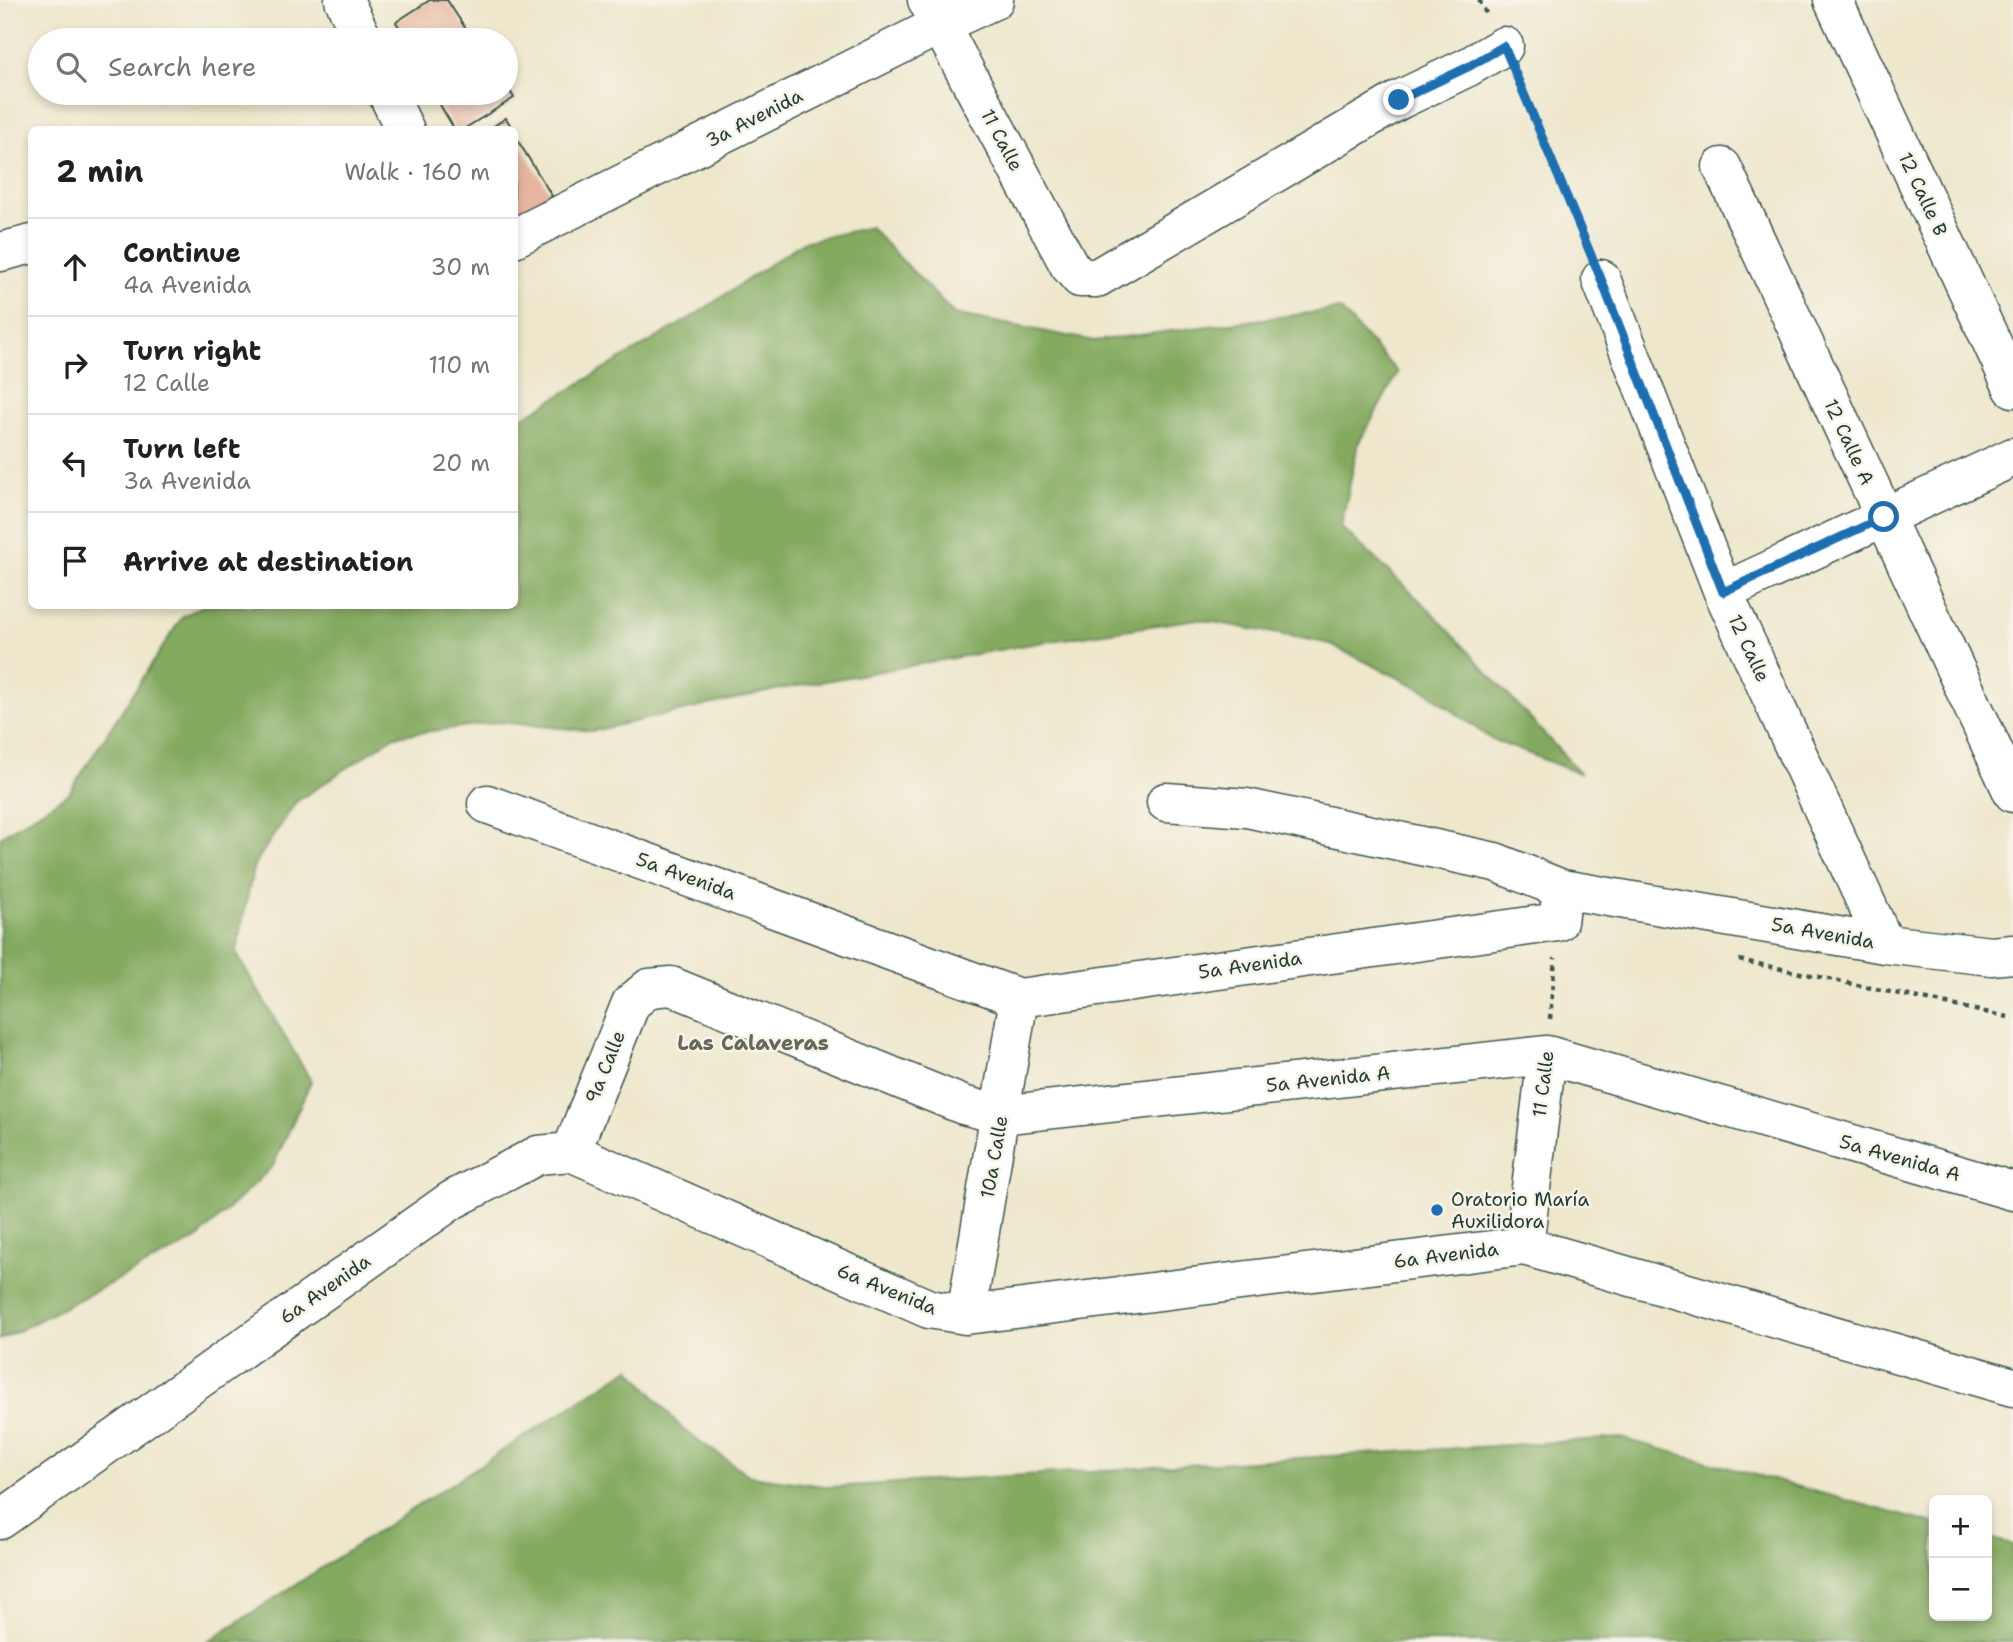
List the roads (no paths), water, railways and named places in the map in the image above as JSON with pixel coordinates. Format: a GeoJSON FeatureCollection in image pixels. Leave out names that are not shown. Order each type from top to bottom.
{"type":"FeatureCollection","features":[{"type":"Feature","properties":{"kind":"street"},"geometry":{"type":"LineString","coordinates":[[344,0],[357,28]]}},
{"type":"Feature","properties":{"kind":"street","name":"3a Avenida"},"geometry":{"type":"LineString","coordinates":[[518,236],[933,12],[994,0]]}},
{"type":"Feature","properties":{"kind":"street","name":"12 Calle B"},"geometry":{"type":"LineString","coordinates":[[1845,4],[2013,388]]}},
{"type":"Feature","properties":{"kind":"street","name":"11 Calle"},"geometry":{"type":"LineString","coordinates":[[933,12],[1069,265],[1080,278],[1097,278],[1399,100],[1468,67],[1504,46]]}},
{"type":"Feature","properties":{"kind":"street"},"geometry":{"type":"LineString","coordinates":[[393,105],[403,126]]}},
{"type":"Feature","properties":{"kind":"street","name":"12 Calle A"},"geometry":{"type":"LineString","coordinates":[[1722,167],[2013,793]]}},
{"type":"Feature","properties":{"kind":"street"},"geometry":{"type":"LineString","coordinates":[[0,252],[28,245]]}},
{"type":"Feature","properties":{"kind":"street","name":"12 Calle"},"geometry":{"type":"LineString","coordinates":[[1601,279],[1723,592],[1885,944]]}},
{"type":"Feature","properties":{"kind":"street"},"geometry":{"type":"LineString","coordinates":[[1723,592],[2013,457]]}},
{"type":"Feature","properties":{"kind":"street"},"geometry":{"type":"LineString","coordinates":[[1166,802],[1247,808],[1495,862],[1560,905]]}},
{"type":"Feature","properties":{"kind":"street","name":"5a Avenida"},"geometry":{"type":"LineString","coordinates":[[487,804],[1019,998],[1560,905],[1991,956],[2013,954]]}},
{"type":"Feature","properties":{"kind":"street","name":"5a Avenida A"},"geometry":{"type":"LineString","coordinates":[[649,988],[671,986],[962,1105],[1001,1115],[1547,1055],[2013,1191]]}},
{"type":"Feature","properties":{"kind":"street","name":"9a Calle"},"geometry":{"type":"LineString","coordinates":[[571,1152],[631,1003],[649,988]]}},
{"type":"Feature","properties":{"kind":"street","name":"10a Calle"},"geometry":{"type":"LineString","coordinates":[[966,1315],[1019,998]]}},
{"type":"Feature","properties":{"kind":"street","name":"11 Calle"},"geometry":{"type":"LineString","coordinates":[[1524,1246],[1547,1055]]}},
{"type":"Feature","properties":{"kind":"street","name":"6a Avenida"},"geometry":{"type":"LineString","coordinates":[[0,1520],[452,1200],[538,1155],[571,1152],[929,1309],[966,1315],[1524,1246],[2013,1387]]}},
{"type":"Feature","properties":{"kind":"place","name":"Oratorio María Auxilidora"},"geometry":{"type":"Point","coordinates":[1437,1210]}},
{"type":"Feature","properties":{"kind":"district","name":"Las Calaveras"},"geometry":{"type":"Point","coordinates":[753,1043]}}]}
